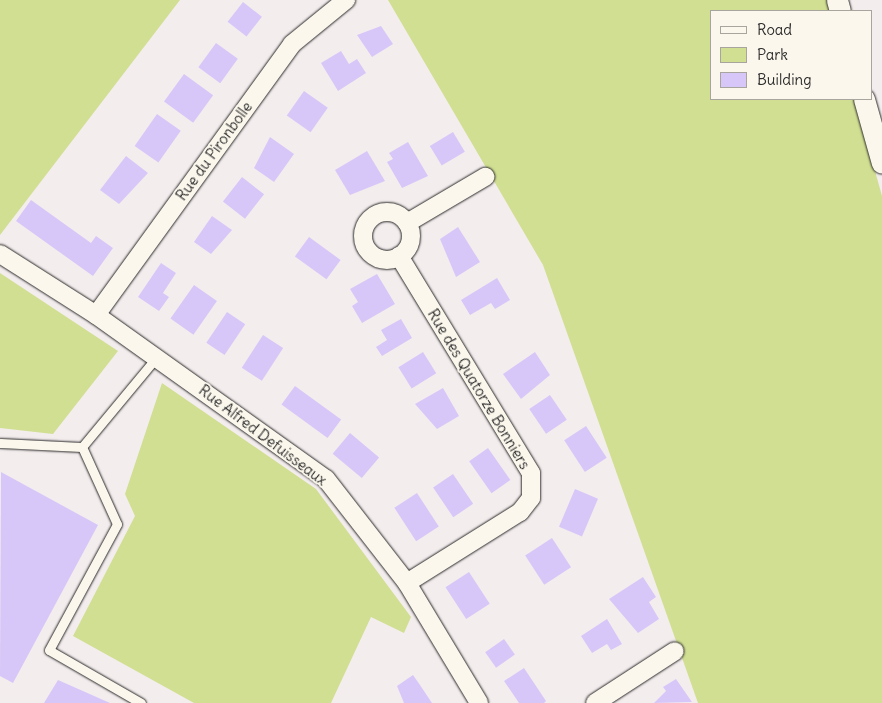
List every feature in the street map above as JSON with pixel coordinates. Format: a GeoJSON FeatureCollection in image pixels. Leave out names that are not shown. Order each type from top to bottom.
{"type":"FeatureCollection","features":[{"type":"Feature","properties":{"kind":"street","name":"Rue du Pironbolle"},"geometry":{"type":"LineString","coordinates":[[96,315],[292,44],[346,0]]}},
{"type":"Feature","properties":{"kind":"street"},"geometry":{"type":"LineString","coordinates":[[864,100],[882,163]]}},
{"type":"Feature","properties":{"kind":"street"},"geometry":{"type":"LineString","coordinates":[[407,223],[485,176]]}},
{"type":"Feature","properties":{"kind":"street"},"geometry":{"type":"LineString","coordinates":[[380,212],[395,213],[407,223],[409,245],[399,256],[385,260],[371,254],[363,242],[364,227],[380,212]]}},
{"type":"Feature","properties":{"kind":"street","name":"Rue Alfred Defuisseaux"},"geometry":{"type":"LineString","coordinates":[[0,254],[96,315],[326,479],[407,583],[480,703]]}},
{"type":"Feature","properties":{"kind":"street","name":"Rue des Quatorze Bonniers"},"geometry":{"type":"LineString","coordinates":[[399,256],[531,473],[531,498],[520,512],[407,583]]}},
{"type":"Feature","properties":{"kind":"street"},"geometry":{"type":"LineString","coordinates":[[595,703],[675,651]]}},
{"type":"Feature","properties":{"kind":"lane"},"geometry":{"type":"LineString","coordinates":[[82,446],[156,358]]}},
{"type":"Feature","properties":{"kind":"lane"},"geometry":{"type":"LineString","coordinates":[[0,443],[82,446]]}},
{"type":"Feature","properties":{"kind":"lane"},"geometry":{"type":"LineString","coordinates":[[82,446],[117,524],[49,650],[141,703]]}},
{"type":"Feature","properties":{"kind":"green space"},"geometry":{"type":"Polygon","coordinates":[[[0,0],[180,0],[0,235],[0,0]]]}},
{"type":"Feature","properties":{"kind":"green space"},"geometry":{"type":"Polygon","coordinates":[[[388,0],[827,0],[830,10],[710,10],[710,100],[855,100],[882,196],[882,703],[698,703],[543,265],[388,0]]]}},
{"type":"Feature","properties":{"kind":"green space"},"geometry":{"type":"Polygon","coordinates":[[[0,273],[118,351],[53,434],[0,428],[0,273]]]}},
{"type":"Feature","properties":{"kind":"green space"},"geometry":{"type":"Polygon","coordinates":[[[162,383],[316,489],[411,617],[404,633],[371,617],[331,703],[194,703],[73,636],[135,516],[125,494],[162,383]]]}},
{"type":"Feature","properties":{"kind":"building"},"geometry":{"type":"Polygon","coordinates":[[[243,2],[262,17],[247,36],[228,22],[243,2]]]}},
{"type":"Feature","properties":{"kind":"building"},"geometry":{"type":"Polygon","coordinates":[[[381,26],[393,44],[372,57],[357,35],[381,26]]]}},
{"type":"Feature","properties":{"kind":"building"},"geometry":{"type":"Polygon","coordinates":[[[216,43],[238,59],[220,83],[198,67],[216,43]]]}},
{"type":"Feature","properties":{"kind":"building"},"geometry":{"type":"Polygon","coordinates":[[[341,51],[349,64],[357,59],[366,73],[338,91],[321,63],[341,51]]]}},
{"type":"Feature","properties":{"kind":"building"},"geometry":{"type":"Polygon","coordinates":[[[184,74],[213,95],[193,123],[164,102],[184,74]]]}},
{"type":"Feature","properties":{"kind":"building"},"geometry":{"type":"Polygon","coordinates":[[[304,91],[328,108],[311,132],[287,116],[304,91]]]}},
{"type":"Feature","properties":{"kind":"building"},"geometry":{"type":"Polygon","coordinates":[[[157,114],[181,131],[158,163],[135,146],[157,114]]]}},
{"type":"Feature","properties":{"kind":"building"},"geometry":{"type":"Polygon","coordinates":[[[453,132],[465,152],[442,166],[430,146],[453,132]]]}},
{"type":"Feature","properties":{"kind":"building"},"geometry":{"type":"Polygon","coordinates":[[[270,137],[294,154],[274,182],[254,168],[270,137]]]}},
{"type":"Feature","properties":{"kind":"building"},"geometry":{"type":"Polygon","coordinates":[[[408,142],[428,176],[402,188],[387,162],[393,159],[389,153],[408,142]]]}},
{"type":"Feature","properties":{"kind":"building"},"geometry":{"type":"Polygon","coordinates":[[[367,151],[385,181],[350,195],[335,170],[367,151]]]}},
{"type":"Feature","properties":{"kind":"building"},"geometry":{"type":"Polygon","coordinates":[[[126,156],[148,173],[119,204],[100,190],[126,156]]]}},
{"type":"Feature","properties":{"kind":"building"},"geometry":{"type":"Polygon","coordinates":[[[242,177],[264,194],[245,219],[223,201],[242,177]]]}},
{"type":"Feature","properties":{"kind":"building"},"geometry":{"type":"Polygon","coordinates":[[[31,200],[91,243],[96,236],[113,248],[93,276],[16,221],[31,200]]]}},
{"type":"Feature","properties":{"kind":"building"},"geometry":{"type":"Polygon","coordinates":[[[212,216],[232,230],[211,254],[194,242],[212,216]]]}},
{"type":"Feature","properties":{"kind":"building"},"geometry":{"type":"Polygon","coordinates":[[[458,227],[480,262],[456,277],[440,239],[458,227]]]}},
{"type":"Feature","properties":{"kind":"building"},"geometry":{"type":"Polygon","coordinates":[[[309,237],[341,260],[326,279],[295,256],[309,237]]]}},
{"type":"Feature","properties":{"kind":"building"},"geometry":{"type":"Polygon","coordinates":[[[161,263],[176,273],[163,293],[169,297],[159,311],[138,297],[161,263]]]}},
{"type":"Feature","properties":{"kind":"building"},"geometry":{"type":"Polygon","coordinates":[[[377,274],[395,304],[362,323],[352,306],[358,302],[350,289],[377,274]]]}},
{"type":"Feature","properties":{"kind":"building"},"geometry":{"type":"Polygon","coordinates":[[[497,278],[510,300],[495,309],[491,303],[470,315],[461,300],[497,278]]]}},
{"type":"Feature","properties":{"kind":"building"},"geometry":{"type":"Polygon","coordinates":[[[194,285],[217,301],[193,335],[170,319],[194,285]]]}},
{"type":"Feature","properties":{"kind":"building"},"geometry":{"type":"Polygon","coordinates":[[[227,312],[245,324],[225,355],[206,343],[227,312]]]}},
{"type":"Feature","properties":{"kind":"building"},"geometry":{"type":"Polygon","coordinates":[[[401,319],[412,338],[382,356],[376,347],[387,340],[381,330],[401,319]]]}},
{"type":"Feature","properties":{"kind":"building"},"geometry":{"type":"Polygon","coordinates":[[[263,335],[283,348],[262,381],[242,368],[263,335]]]}},
{"type":"Feature","properties":{"kind":"building"},"geometry":{"type":"Polygon","coordinates":[[[423,352],[436,373],[412,389],[398,367],[423,352]]]}},
{"type":"Feature","properties":{"kind":"building"},"geometry":{"type":"Polygon","coordinates":[[[535,352],[550,375],[521,399],[503,374],[535,352]]]}},
{"type":"Feature","properties":{"kind":"building"},"geometry":{"type":"Polygon","coordinates":[[[295,386],[341,420],[328,438],[281,405],[295,386]]]}},
{"type":"Feature","properties":{"kind":"building"},"geometry":{"type":"Polygon","coordinates":[[[443,388],[459,416],[437,429],[415,404],[443,388]]]}},
{"type":"Feature","properties":{"kind":"building"},"geometry":{"type":"Polygon","coordinates":[[[550,395],[567,420],[546,434],[529,409],[550,395]]]}},
{"type":"Feature","properties":{"kind":"building"},"geometry":{"type":"Polygon","coordinates":[[[586,426],[607,458],[585,472],[564,440],[586,426]]]}},
{"type":"Feature","properties":{"kind":"building"},"geometry":{"type":"Polygon","coordinates":[[[350,433],[379,457],[362,478],[333,454],[350,433]]]}},
{"type":"Feature","properties":{"kind":"building"},"geometry":{"type":"Polygon","coordinates":[[[488,448],[510,480],[492,493],[469,461],[488,448]]]}},
{"type":"Feature","properties":{"kind":"building"},"geometry":{"type":"Polygon","coordinates":[[[1,472],[98,525],[13,683],[0,676],[1,472]]]}},
{"type":"Feature","properties":{"kind":"building"},"geometry":{"type":"Polygon","coordinates":[[[453,474],[473,504],[453,517],[433,487],[453,474]]]}},
{"type":"Feature","properties":{"kind":"building"},"geometry":{"type":"Polygon","coordinates":[[[575,489],[598,499],[582,537],[559,527],[575,489]]]}},
{"type":"Feature","properties":{"kind":"building"},"geometry":{"type":"Polygon","coordinates":[[[417,493],[439,527],[416,541],[394,508],[417,493]]]}},
{"type":"Feature","properties":{"kind":"building"},"geometry":{"type":"Polygon","coordinates":[[[552,538],[571,567],[544,585],[525,555],[552,538]]]}},
{"type":"Feature","properties":{"kind":"building"},"geometry":{"type":"Polygon","coordinates":[[[469,572],[490,604],[466,619],[446,587],[469,572]]]}},
{"type":"Feature","properties":{"kind":"building"},"geometry":{"type":"Polygon","coordinates":[[[643,577],[656,597],[649,602],[659,619],[638,633],[609,599],[643,577]]]}},
{"type":"Feature","properties":{"kind":"building"},"geometry":{"type":"Polygon","coordinates":[[[607,619],[622,644],[611,650],[607,644],[592,653],[581,636],[607,619]]]}},
{"type":"Feature","properties":{"kind":"building"},"geometry":{"type":"Polygon","coordinates":[[[504,639],[515,655],[496,668],[485,652],[504,639]]]}},
{"type":"Feature","properties":{"kind":"building"},"geometry":{"type":"Polygon","coordinates":[[[524,668],[546,701],[544,703],[519,703],[504,681],[524,668]]]}},
{"type":"Feature","properties":{"kind":"building"},"geometry":{"type":"Polygon","coordinates":[[[413,675],[432,703],[404,703],[397,686],[413,675]]]}},
{"type":"Feature","properties":{"kind":"building"},"geometry":{"type":"Polygon","coordinates":[[[676,679],[692,702],[654,703],[666,691],[663,687],[676,679]]]}},
{"type":"Feature","properties":{"kind":"building"},"geometry":{"type":"Polygon","coordinates":[[[58,680],[110,703],[44,703],[58,680]]]}}]}
